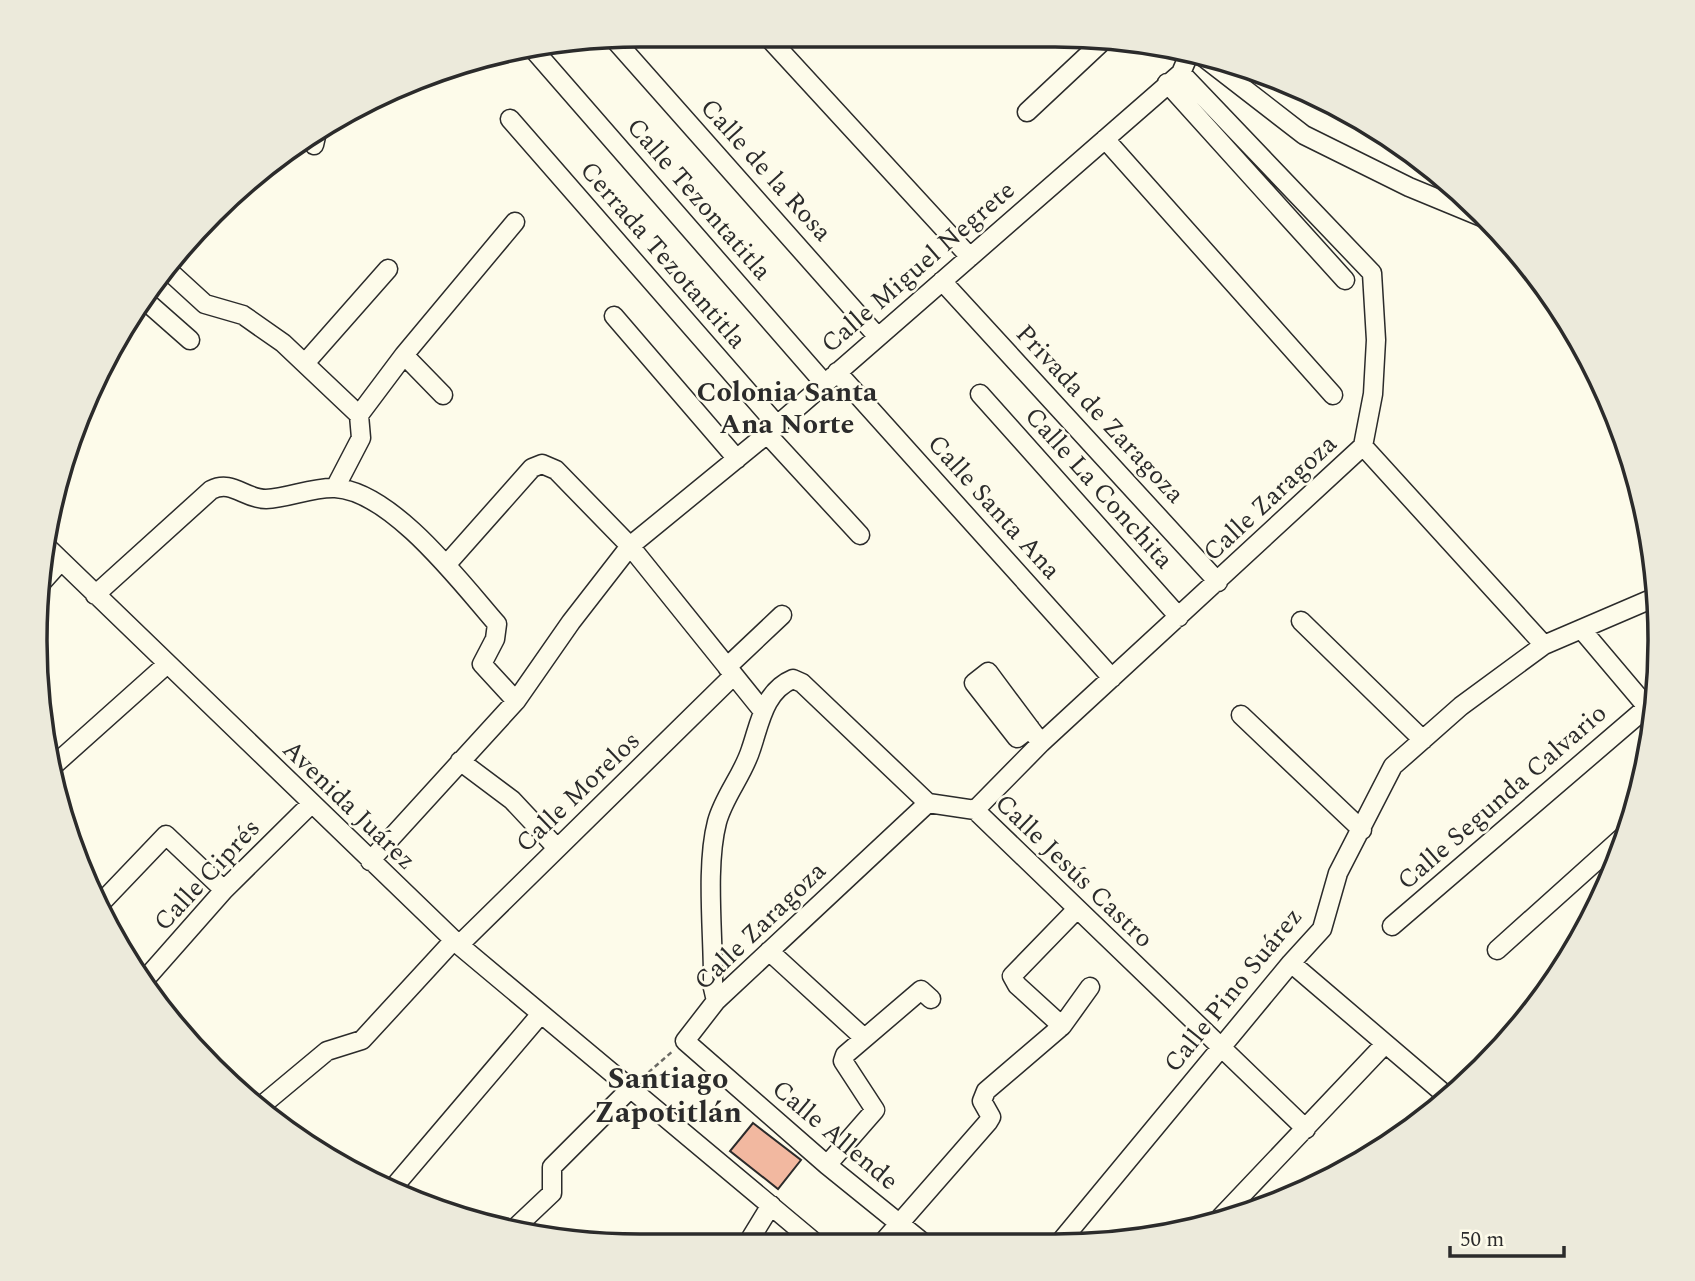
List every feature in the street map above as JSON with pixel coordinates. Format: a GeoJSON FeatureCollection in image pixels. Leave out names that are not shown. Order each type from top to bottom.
{"type":"FeatureCollection","features":[{"type":"Feature","properties":{"kind":"street"},"geometry":{"type":"LineString","coordinates":[[777,47],[970,257]]}},
{"type":"Feature","properties":{"kind":"street","name":"Calle de la Rosa"},"geometry":{"type":"LineString","coordinates":[[623,48],[878,337]]}},
{"type":"Feature","properties":{"kind":"street"},"geometry":{"type":"LineString","coordinates":[[1027,112],[1093,49]]}},
{"type":"Feature","properties":{"kind":"street","name":"Calle Tezontatitla"},"geometry":{"type":"LineString","coordinates":[[540,56],[831,378]]}},
{"type":"Feature","properties":{"kind":"street","name":"Calle Miguel Negrete"},"geometry":{"type":"LineString","coordinates":[[370,861],[516,701],[571,622],[630,546],[737,459],[970,257],[1174,78],[1184,62]]}},
{"type":"Feature","properties":{"kind":"street"},"geometry":{"type":"LineString","coordinates":[[1222,72],[1304,135],[1409,187],[1461,208]]}},
{"type":"Feature","properties":{"kind":"street"},"geometry":{"type":"LineString","coordinates":[[1174,78],[1345,280]]}},
{"type":"Feature","properties":{"kind":"street","name":"Calle Zaragoza"},"geometry":{"type":"LineString","coordinates":[[975,810],[1041,743],[1363,446],[1373,394],[1376,341],[1372,274],[1174,78]]}},
{"type":"Feature","properties":{"kind":"street","name":"Cerrada Tezotantitla"},"geometry":{"type":"LineString","coordinates":[[510,119],[860,535]]}},
{"type":"Feature","properties":{"kind":"street"},"geometry":{"type":"LineString","coordinates":[[1105,139],[1332,395]]}},
{"type":"Feature","properties":{"kind":"street"},"geometry":{"type":"LineString","coordinates":[[359,415],[404,355],[515,222]]}},
{"type":"Feature","properties":{"kind":"street"},"geometry":{"type":"LineString","coordinates":[[306,362],[388,269]]}},
{"type":"Feature","properties":{"kind":"street"},"geometry":{"type":"LineString","coordinates":[[173,275],[205,304],[243,316],[306,362],[359,415],[361,438],[335,488]]}},
{"type":"Feature","properties":{"kind":"street","name":"Privada de Zaragoza"},"geometry":{"type":"LineString","coordinates":[[942,281],[1218,582]]}},
{"type":"Feature","properties":{"kind":"street"},"geometry":{"type":"LineString","coordinates":[[151,306],[190,340]]}},
{"type":"Feature","properties":{"kind":"street"},"geometry":{"type":"LineString","coordinates":[[614,316],[737,459]]}},
{"type":"Feature","properties":{"kind":"street"},"geometry":{"type":"LineString","coordinates":[[404,355],[443,395]]}},
{"type":"Feature","properties":{"kind":"street","name":"Calle Santa Ana"},"geometry":{"type":"LineString","coordinates":[[831,378],[1112,678]]}},
{"type":"Feature","properties":{"kind":"street","name":"Calle La Conchita"},"geometry":{"type":"LineString","coordinates":[[980,394],[1179,617]]}},
{"type":"Feature","properties":{"kind":"street"},"geometry":{"type":"LineString","coordinates":[[1363,446],[1544,645]]}},
{"type":"Feature","properties":{"kind":"street"},"geometry":{"type":"LineString","coordinates":[[446,565],[532,468],[542,464],[556,470],[630,546],[762,710]]}},
{"type":"Feature","properties":{"kind":"street"},"geometry":{"type":"LineString","coordinates":[[95,595],[211,490],[220,485],[228,485],[257,499],[335,488],[362,496],[400,521],[446,565],[497,624],[498,631],[482,664],[516,701]]}},
{"type":"Feature","properties":{"kind":"street","name":"Avenida Juárez"},"geometry":{"type":"LineString","coordinates":[[54,553],[166,665],[456,943],[806,1234]]}},
{"type":"Feature","properties":{"kind":"street"},"geometry":{"type":"LineString","coordinates":[[51,572],[61,561]]}},
{"type":"Feature","properties":{"kind":"street","name":"Calle Pino Suárez"},"geometry":{"type":"LineString","coordinates":[[1066,1233],[1291,962],[1322,929],[1339,873],[1393,766],[1461,706],[1544,645],[1646,601]]}},
{"type":"Feature","properties":{"kind":"street","name":"Calle Morelos"},"geometry":{"type":"LineString","coordinates":[[267,1101],[327,1051],[362,1040],[456,943],[557,848],[730,672],[782,615]]}},
{"type":"Feature","properties":{"kind":"street"},"geometry":{"type":"LineString","coordinates":[[1301,621],[1423,740]]}},
{"type":"Feature","properties":{"kind":"street"},"geometry":{"type":"LineString","coordinates":[[1582,630],[1644,704]]}},
{"type":"Feature","properties":{"kind":"street"},"geometry":{"type":"LineString","coordinates":[[60,760],[166,665]]}},
{"type":"Feature","properties":{"kind":"street"},"geometry":{"type":"LineString","coordinates":[[716,1001],[713,988],[712,908],[716,826],[721,808],[751,752],[762,710],[785,682],[793,679],[802,683],[928,803]]}},
{"type":"Feature","properties":{"kind":"street"},"geometry":{"type":"LineString","coordinates":[[1241,715],[1362,830]]}},
{"type":"Feature","properties":{"kind":"street","name":"Calle Segunda Calvario"},"geometry":{"type":"LineString","coordinates":[[1392,926],[1643,717]]}},
{"type":"Feature","properties":{"kind":"street"},"geometry":{"type":"LineString","coordinates":[[1030,728],[1041,743]]}},
{"type":"Feature","properties":{"kind":"street"},"geometry":{"type":"LineString","coordinates":[[460,761],[512,800],[557,848]]}},
{"type":"Feature","properties":{"kind":"street","name":"Calle Zaragoza"},"geometry":{"type":"LineString","coordinates":[[685,1041],[716,1001],[928,803]]}},
{"type":"Feature","properties":{"kind":"street","name":"Calle Jesús Castro"},"geometry":{"type":"LineString","coordinates":[[928,803],[975,810],[1306,1129]]}},
{"type":"Feature","properties":{"kind":"street","name":"Calle Ciprés"},"geometry":{"type":"LineString","coordinates":[[150,974],[224,890],[311,804]]}},
{"type":"Feature","properties":{"kind":"street"},"geometry":{"type":"LineString","coordinates":[[105,897],[166,835],[224,890]]}},
{"type":"Feature","properties":{"kind":"street"},"geometry":{"type":"LineString","coordinates":[[1497,950],[1610,849]]}},
{"type":"Feature","properties":{"kind":"street"},"geometry":{"type":"LineString","coordinates":[[1062,1026],[1017,985],[1012,976],[1077,909]]}},
{"type":"Feature","properties":{"kind":"street"},"geometry":{"type":"LineString","coordinates":[[769,951],[863,1037]]}},
{"type":"Feature","properties":{"kind":"street"},"geometry":{"type":"LineString","coordinates":[[1291,962],[1441,1091]]}},
{"type":"Feature","properties":{"kind":"street"},"geometry":{"type":"LineString","coordinates":[[890,1234],[988,1122],[990,1117],[982,1101],[986,1091],[1062,1026],[1090,987]]}},
{"type":"Feature","properties":{"kind":"street"},"geometry":{"type":"LineString","coordinates":[[827,1165],[875,1110],[843,1061],[863,1037],[921,990],[931,999]]}},
{"type":"Feature","properties":{"kind":"street"},"geometry":{"type":"LineString","coordinates":[[398,1182],[540,1015]]}},
{"type":"Feature","properties":{"kind":"street","name":"Calle Allende"},"geometry":{"type":"LineString","coordinates":[[685,1041],[827,1165],[912,1234]]}},
{"type":"Feature","properties":{"kind":"street"},"geometry":{"type":"LineString","coordinates":[[1231,1206],[1385,1044]]}},
{"type":"Feature","properties":{"kind":"street"},"geometry":{"type":"LineString","coordinates":[[522,1221],[552,1193],[552,1167],[630,1089]]}},
{"type":"Feature","properties":{"kind":"street"},"geometry":{"type":"LineString","coordinates":[[753,1234],[771,1205]]}},
{"type":"Feature","properties":{"kind":"path"},"geometry":{"type":"LineString","coordinates":[[630,1089],[685,1041]]}},
{"type":"Feature","properties":{"kind":"building"},"geometry":{"type":"Polygon","coordinates":[[[753,1123],[801,1160],[778,1189],[730,1151],[753,1123]]]}},
{"type":"Feature","properties":{"kind":"district","name":"Colonia Santa Ana Norte"},"geometry":{"type":"Point","coordinates":[787,408]}},
{"type":"Feature","properties":{"kind":"district","name":"Santiago Zapotitlán"},"geometry":{"type":"Point","coordinates":[668,1096]}}]}
